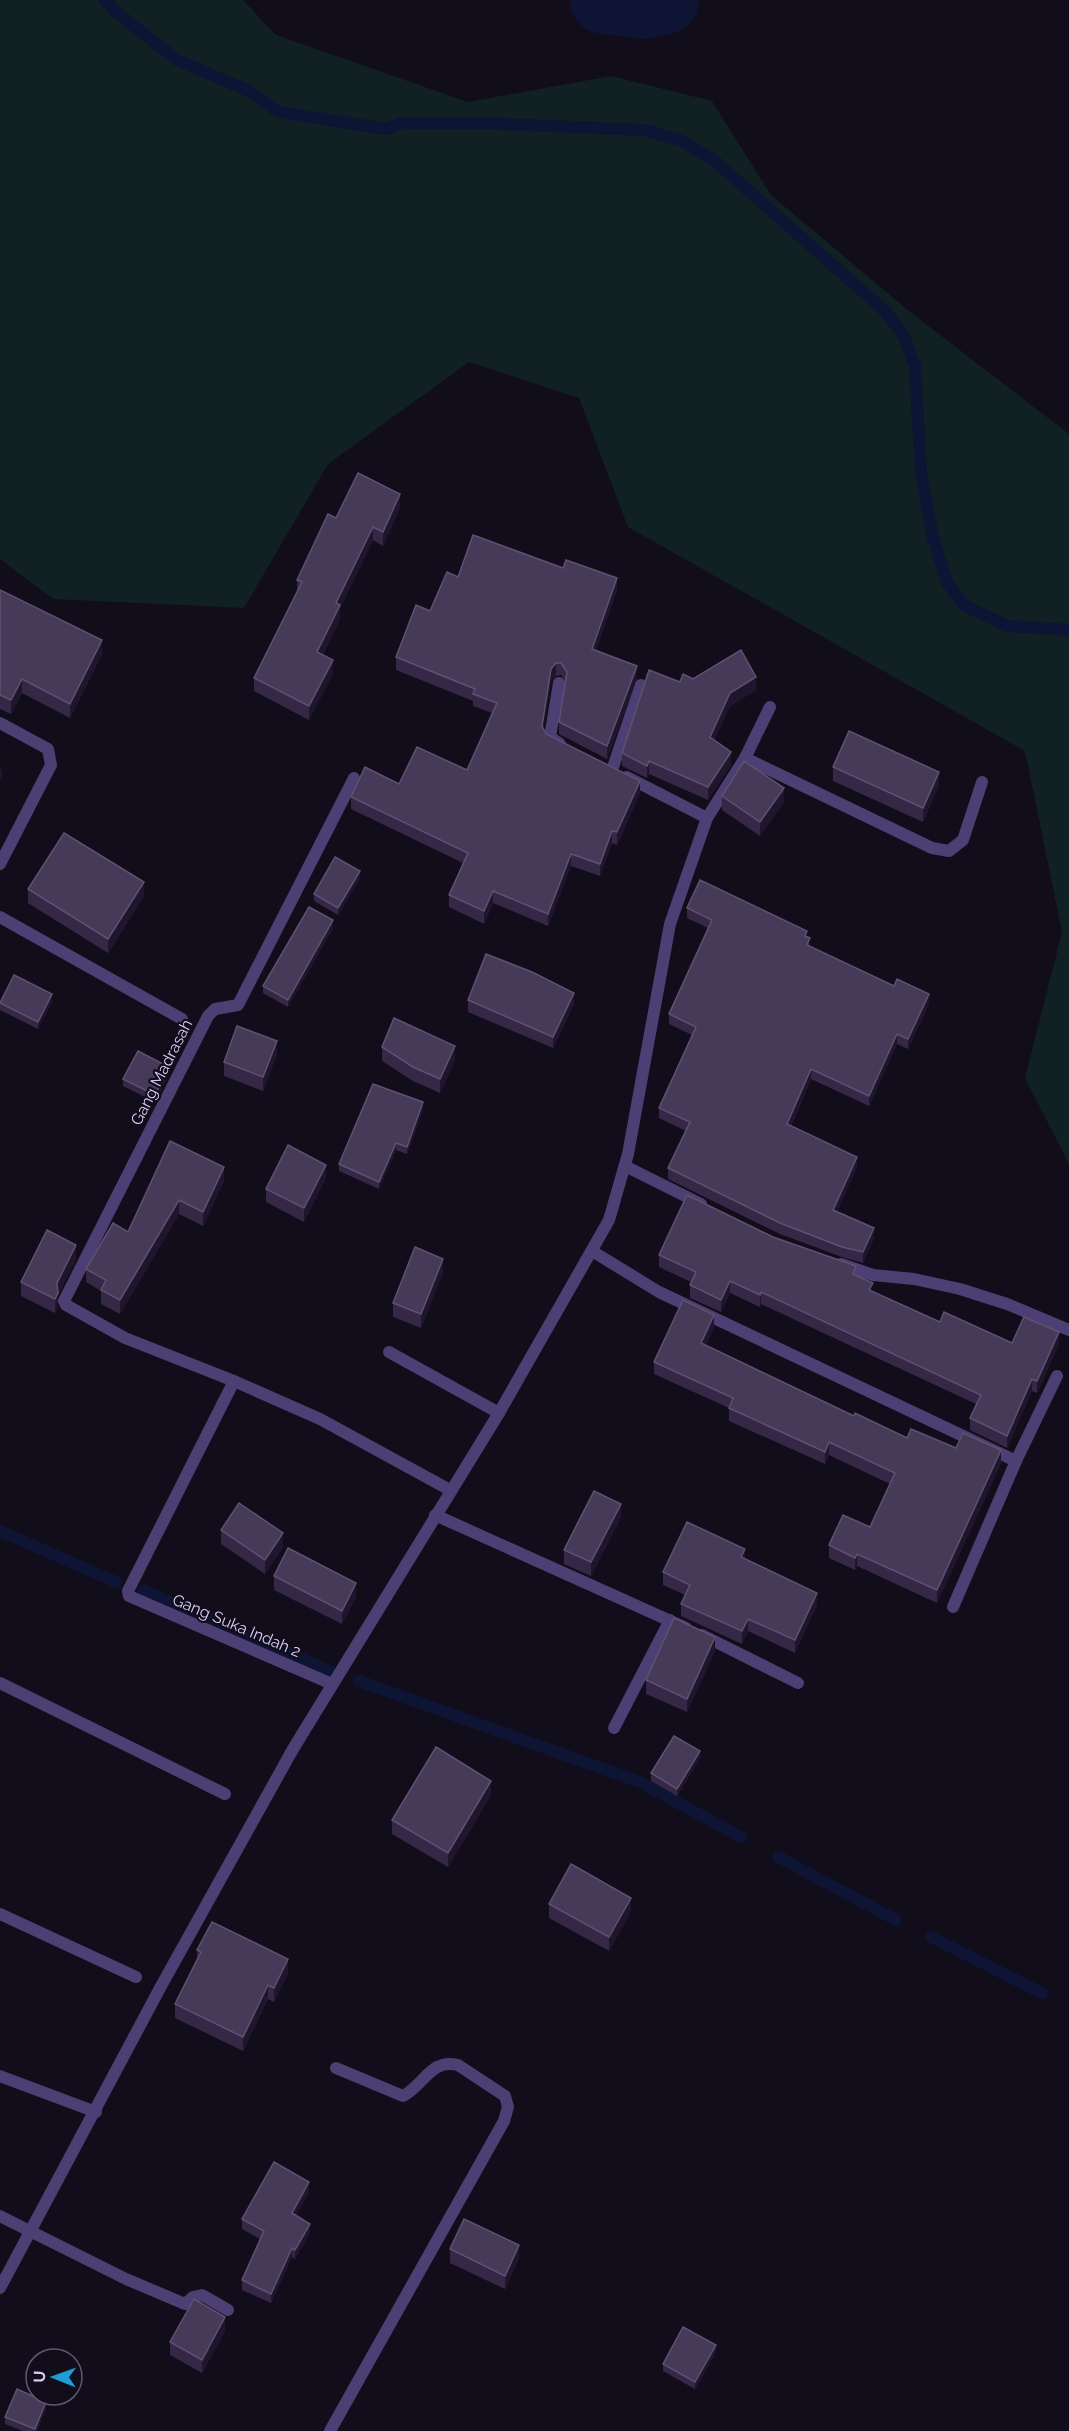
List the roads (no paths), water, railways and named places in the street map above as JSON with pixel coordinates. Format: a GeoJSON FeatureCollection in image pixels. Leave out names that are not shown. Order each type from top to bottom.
{"type":"FeatureCollection","features":[{"type":"Feature","properties":{"kind":"street"},"geometry":{"type":"LineString","coordinates":[[559,683],[550,737],[571,749]]}},
{"type":"Feature","properties":{"kind":"street"},"geometry":{"type":"LineString","coordinates":[[641,685],[607,768],[707,818]]}},
{"type":"Feature","properties":{"kind":"street"},"geometry":{"type":"LineString","coordinates":[[0,2288],[33,2231],[160,1988],[332,1684],[499,1413],[609,1220],[625,1166],[670,924],[707,818],[745,758],[770,707]]}},
{"type":"Feature","properties":{"kind":"street"},"geometry":{"type":"LineString","coordinates":[[0,723],[48,749],[51,765],[0,864]]}},
{"type":"Feature","properties":{"kind":"street"},"geometry":{"type":"LineString","coordinates":[[745,758],[932,848],[949,850],[963,840],[982,782]]}},
{"type":"Feature","properties":{"kind":"street","name":"Gang Madrasah"},"geometry":{"type":"LineString","coordinates":[[234,1381],[124,1338],[66,1305],[64,1301],[208,1016],[215,1009],[238,1005],[354,778]]}},
{"type":"Feature","properties":{"kind":"street"},"geometry":{"type":"LineString","coordinates":[[0,917],[182,1019]]}},
{"type":"Feature","properties":{"kind":"street"},"geometry":{"type":"LineString","coordinates":[[625,1166],[710,1208]]}},
{"type":"Feature","properties":{"kind":"street"},"geometry":{"type":"LineString","coordinates":[[592,1251],[659,1292],[1016,1461]]}},
{"type":"Feature","properties":{"kind":"street"},"geometry":{"type":"LineString","coordinates":[[833,1262],[873,1275],[914,1279],[960,1289],[1007,1304],[1069,1330]]}},
{"type":"Feature","properties":{"kind":"street"},"geometry":{"type":"LineString","coordinates":[[389,1352],[499,1413]]}},
{"type":"Feature","properties":{"kind":"street"},"geometry":{"type":"LineString","coordinates":[[953,1607],[1016,1461],[1057,1376]]}},
{"type":"Feature","properties":{"kind":"street"},"geometry":{"type":"LineString","coordinates":[[234,1381],[320,1419],[450,1490]]}},
{"type":"Feature","properties":{"kind":"street","name":"Gang Suka Indah 2"},"geometry":{"type":"LineString","coordinates":[[234,1381],[128,1591],[129,1596],[332,1684]]}},
{"type":"Feature","properties":{"kind":"street"},"geometry":{"type":"LineString","coordinates":[[435,1515],[670,1620],[798,1683]]}},
{"type":"Feature","properties":{"kind":"street"},"geometry":{"type":"LineString","coordinates":[[614,1728],[670,1620]]}},
{"type":"Feature","properties":{"kind":"street"},"geometry":{"type":"LineString","coordinates":[[0,1683],[225,1794]]}},
{"type":"Feature","properties":{"kind":"street"},"geometry":{"type":"LineString","coordinates":[[0,1914],[136,1977]]}},
{"type":"Feature","properties":{"kind":"street"},"geometry":{"type":"LineString","coordinates":[[330,2431],[504,2121],[508,2108],[505,2096],[458,2065],[450,2063],[441,2063],[431,2070],[412,2091],[403,2096],[336,2068]]}},
{"type":"Feature","properties":{"kind":"street"},"geometry":{"type":"LineString","coordinates":[[0,2076],[96,2112]]}},
{"type":"Feature","properties":{"kind":"street"},"geometry":{"type":"LineString","coordinates":[[0,2216],[126,2279],[185,2304],[193,2297],[202,2295],[228,2310]]}},
{"type":"Feature","properties":{"kind":"waterway"},"geometry":{"type":"LineString","coordinates":[[105,0],[115,11],[177,60],[249,91],[279,112],[386,129],[403,123],[481,123],[645,130],[682,141],[715,161],[885,311],[904,336],[915,366],[921,471],[932,534],[947,582],[964,605],[1007,626],[1069,630]]}},
{"type":"Feature","properties":{"kind":"waterway"},"geometry":{"type":"LineString","coordinates":[[604,0],[643,5],[665,0]]}},
{"type":"Feature","properties":{"kind":"waterway"},"geometry":{"type":"LineString","coordinates":[[0,1531],[116,1582]]}},
{"type":"Feature","properties":{"kind":"waterway"},"geometry":{"type":"LineString","coordinates":[[143,1590],[330,1671]]}},
{"type":"Feature","properties":{"kind":"waterway"},"geometry":{"type":"LineString","coordinates":[[359,1681],[640,1782],[741,1837]]}},
{"type":"Feature","properties":{"kind":"waterway"},"geometry":{"type":"LineString","coordinates":[[778,1857],[896,1920]]}},
{"type":"Feature","properties":{"kind":"waterway"},"geometry":{"type":"LineString","coordinates":[[931,1937],[1042,1993]]}}]}
